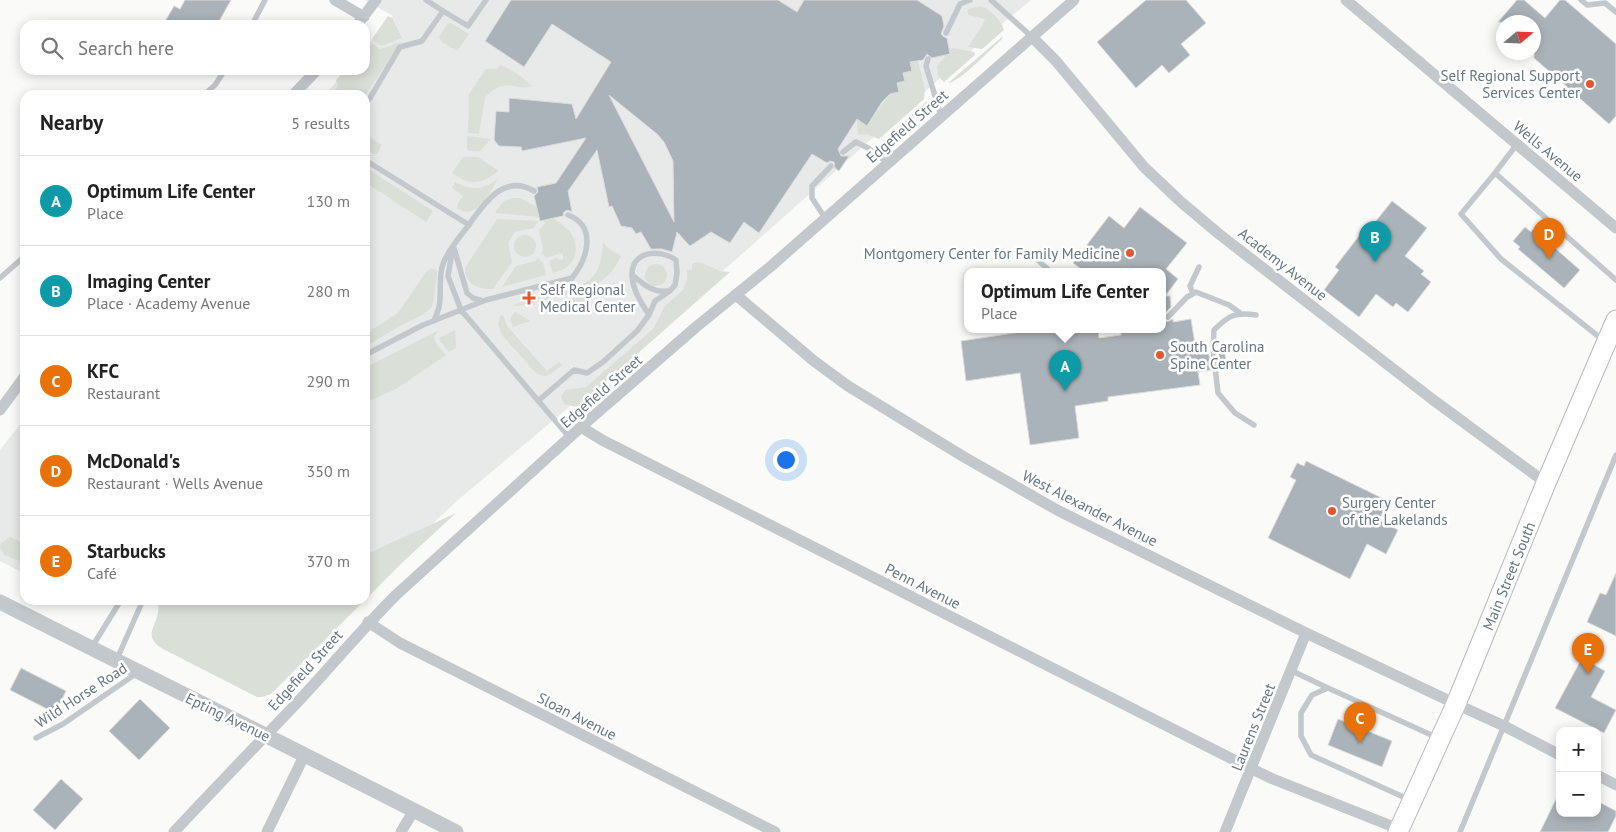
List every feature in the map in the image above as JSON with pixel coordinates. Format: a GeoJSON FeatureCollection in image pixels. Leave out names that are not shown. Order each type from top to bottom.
{"type":"FeatureCollection","features":[{"type":"Feature","properties":{"kind":"main road","name":"Main Street South"},"geometry":{"type":"LineString","coordinates":[[1399,831],[1456,704],[1546,483],[1616,320]]}},
{"type":"Feature","properties":{"kind":"street"},"geometry":{"type":"LineString","coordinates":[[335,0],[360,20]]}},
{"type":"Feature","properties":{"kind":"street"},"geometry":{"type":"LineString","coordinates":[[362,20],[376,0]]}},
{"type":"Feature","properties":{"kind":"street","name":"Edgefield Street"},"geometry":{"type":"LineString","coordinates":[[174,832],[293,707],[368,622],[581,428],[1074,0]]}},
{"type":"Feature","properties":{"kind":"street","name":"Wells Avenue"},"geometry":{"type":"LineString","coordinates":[[1346,0],[1616,228]]}},
{"type":"Feature","properties":{"kind":"street","name":"Academy Avenue"},"geometry":{"type":"LineString","coordinates":[[1032,37],[1056,61],[1144,167],[1181,202],[1219,234],[1432,399],[1546,483]]}},
{"type":"Feature","properties":{"kind":"street"},"geometry":{"type":"LineString","coordinates":[[302,90],[313,75]]}},
{"type":"Feature","properties":{"kind":"street","name":"West Alexander Avenue"},"geometry":{"type":"LineString","coordinates":[[736,295],[814,361],[848,386],[964,457],[1059,511],[1306,633],[1504,726],[1556,753]]}},
{"type":"Feature","properties":{"kind":"street"},"geometry":{"type":"LineString","coordinates":[[0,410],[20,383]]}},
{"type":"Feature","properties":{"kind":"street","name":"Penn Avenue"},"geometry":{"type":"LineString","coordinates":[[581,428],[1252,769],[1399,831]]}},
{"type":"Feature","properties":{"kind":"street","name":"Epting Avenue"},"geometry":{"type":"LineString","coordinates":[[0,602],[305,754],[456,832]]}},
{"type":"Feature","properties":{"kind":"street","name":"Sloan Avenue"},"geometry":{"type":"LineString","coordinates":[[368,622],[408,647],[775,832]]}},
{"type":"Feature","properties":{"kind":"street","name":"Laurens Street"},"geometry":{"type":"LineString","coordinates":[[1225,832],[1306,633]]}},
{"type":"Feature","properties":{"kind":"street"},"geometry":{"type":"LineString","coordinates":[[267,832],[305,754]]}},
{"type":"Feature","properties":{"kind":"street"},"geometry":{"type":"LineString","coordinates":[[1601,777],[1616,785]]}},
{"type":"Feature","properties":{"kind":"street"},"geometry":{"type":"LineString","coordinates":[[401,832],[414,810]]}},
{"type":"Feature","properties":{"kind":"lane"},"geometry":{"type":"LineString","coordinates":[[255,20],[265,0]]}},
{"type":"Feature","properties":{"kind":"lane"},"geometry":{"type":"LineString","coordinates":[[426,0],[468,26],[486,0]]}},
{"type":"Feature","properties":{"kind":"lane"},"geometry":{"type":"LineString","coordinates":[[435,6],[439,0]]}},
{"type":"Feature","properties":{"kind":"lane"},"geometry":{"type":"LineString","coordinates":[[946,33],[960,4],[970,0]]}},
{"type":"Feature","properties":{"kind":"lane"},"geometry":{"type":"LineString","coordinates":[[992,0],[1032,37]]}},
{"type":"Feature","properties":{"kind":"lane"},"geometry":{"type":"LineString","coordinates":[[1581,0],[1605,3],[1616,12]]}},
{"type":"Feature","properties":{"kind":"lane"},"geometry":{"type":"LineString","coordinates":[[370,98],[400,47],[422,41],[443,12]]}},
{"type":"Feature","properties":{"kind":"lane"},"geometry":{"type":"LineString","coordinates":[[928,59],[926,66],[941,116]]}},
{"type":"Feature","properties":{"kind":"lane"},"geometry":{"type":"LineString","coordinates":[[210,90],[215,86],[221,75]]}},
{"type":"Feature","properties":{"kind":"lane"},"geometry":{"type":"LineString","coordinates":[[843,152],[856,142],[868,148],[888,163]]}},
{"type":"Feature","properties":{"kind":"lane"},"geometry":{"type":"LineString","coordinates":[[1517,144],[1461,214],[1501,259],[1606,342]]}},
{"type":"Feature","properties":{"kind":"lane"},"geometry":{"type":"LineString","coordinates":[[370,163],[469,224]]}},
{"type":"Feature","properties":{"kind":"lane"},"geometry":{"type":"LineString","coordinates":[[825,218],[812,198],[812,186],[830,166]]}},
{"type":"Feature","properties":{"kind":"lane"},"geometry":{"type":"LineString","coordinates":[[1495,173],[1616,280]]}},
{"type":"Feature","properties":{"kind":"lane"},"geometry":{"type":"LineString","coordinates":[[534,192],[515,185],[504,188],[490,197],[453,246],[449,257],[448,276],[462,310],[570,438]]}},
{"type":"Feature","properties":{"kind":"lane"},"geometry":{"type":"LineString","coordinates":[[370,353],[434,321],[483,301],[572,278],[581,267],[587,251],[586,233],[578,219],[568,215]]}},
{"type":"Feature","properties":{"kind":"lane"},"geometry":{"type":"LineString","coordinates":[[453,246],[467,293],[473,298],[483,301]]}},
{"type":"Feature","properties":{"kind":"lane"},"geometry":{"type":"LineString","coordinates":[[538,401],[574,370],[587,373],[603,362],[638,331],[649,315],[655,301],[670,291],[675,285],[676,260],[671,256],[652,252],[644,254],[633,266],[632,276],[636,295],[649,315]]}},
{"type":"Feature","properties":{"kind":"lane"},"geometry":{"type":"LineString","coordinates":[[1031,254],[1047,268]]}},
{"type":"Feature","properties":{"kind":"lane"},"geometry":{"type":"LineString","coordinates":[[434,321],[439,307],[442,265],[449,257]]}},
{"type":"Feature","properties":{"kind":"lane"},"geometry":{"type":"LineString","coordinates":[[0,278],[20,260]]}},
{"type":"Feature","properties":{"kind":"lane"},"geometry":{"type":"LineString","coordinates":[[1192,294],[1190,286],[1199,267]]}},
{"type":"Feature","properties":{"kind":"lane"},"geometry":{"type":"LineString","coordinates":[[632,276],[644,286],[655,291],[670,291]]}},
{"type":"Feature","properties":{"kind":"lane"},"geometry":{"type":"LineString","coordinates":[[1168,317],[1187,296],[1196,292],[1229,305],[1240,313]]}},
{"type":"Feature","properties":{"kind":"lane"},"geometry":{"type":"LineString","coordinates":[[1254,425],[1235,413],[1218,393],[1213,345],[1214,330],[1226,318],[1240,313],[1256,315]]}},
{"type":"Feature","properties":{"kind":"lane"},"geometry":{"type":"LineString","coordinates":[[1460,832],[1616,455]]}},
{"type":"Feature","properties":{"kind":"lane"},"geometry":{"type":"LineString","coordinates":[[91,648],[117,605]]}},
{"type":"Feature","properties":{"kind":"lane"},"geometry":{"type":"LineString","coordinates":[[116,661],[141,605]]}},
{"type":"Feature","properties":{"kind":"lane"},"geometry":{"type":"LineString","coordinates":[[1292,671],[1440,739]]}},
{"type":"Feature","properties":{"kind":"lane","name":"Wild Horse Road"},"geometry":{"type":"LineString","coordinates":[[36,738],[63,724],[139,672]]}},
{"type":"Feature","properties":{"kind":"lane"},"geometry":{"type":"LineString","coordinates":[[1328,688],[1312,695],[1301,713],[1301,736],[1311,755],[1412,801]]}},
{"type":"Feature","properties":{"kind":"shaded area","name":"Self Regional Medical Center"},"geometry":{"type":"Polygon","coordinates":[[[365,0],[1031,0],[991,33],[581,397],[458,500],[370,582],[370,90],[329,90],[342,75],[370,75],[370,42],[393,16],[365,0]]]}},
{"type":"Feature","properties":{"kind":"shaded area"},"geometry":{"type":"Polygon","coordinates":[[[981,6],[995,16],[1004,30],[982,49],[968,47],[985,19],[969,15],[967,11],[981,6]]]}},
{"type":"Feature","properties":{"kind":"shaded area"},"geometry":{"type":"Polygon","coordinates":[[[388,16],[392,18],[402,38],[382,46],[372,39],[388,16]]]}},
{"type":"Feature","properties":{"kind":"shaded area"},"geometry":{"type":"Polygon","coordinates":[[[451,23],[469,34],[457,51],[442,42],[439,37],[447,24],[451,23]]]}},
{"type":"Feature","properties":{"kind":"shaded area"},"geometry":{"type":"Polygon","coordinates":[[[1003,36],[968,71],[948,83],[1003,36]]]}},
{"type":"Feature","properties":{"kind":"shaded area"},"geometry":{"type":"Polygon","coordinates":[[[402,42],[369,90],[336,90],[338,85],[336,80],[340,75],[370,75],[370,45],[373,44],[380,49],[402,42]]]}},
{"type":"Feature","properties":{"kind":"shaded area"},"geometry":{"type":"Polygon","coordinates":[[[952,48],[974,52],[975,55],[944,82],[938,76],[937,66],[952,48]]]}},
{"type":"Feature","properties":{"kind":"shaded area"},"geometry":{"type":"Polygon","coordinates":[[[918,61],[925,90],[924,99],[879,139],[866,134],[858,135],[857,119],[867,126],[897,83],[905,81],[903,73],[912,71],[910,62],[918,61]]]}},
{"type":"Feature","properties":{"kind":"shaded area"},"geometry":{"type":"Polygon","coordinates":[[[501,65],[518,74],[532,86],[500,86],[493,90],[485,97],[479,134],[468,133],[469,94],[486,69],[497,69],[501,65]]]}},
{"type":"Feature","properties":{"kind":"shaded area"},"geometry":{"type":"Polygon","coordinates":[[[927,101],[927,105],[889,140],[883,141],[927,101]]]}},
{"type":"Feature","properties":{"kind":"shaded area"},"geometry":{"type":"Polygon","coordinates":[[[467,136],[491,139],[480,151],[470,151],[467,149],[467,136]]]}},
{"type":"Feature","properties":{"kind":"shaded area"},"geometry":{"type":"Polygon","coordinates":[[[370,137],[382,145],[377,154],[373,154],[370,151],[370,137]]]}},
{"type":"Feature","properties":{"kind":"shaded area"},"geometry":{"type":"Polygon","coordinates":[[[463,157],[478,157],[499,171],[481,181],[471,182],[465,180],[452,173],[463,157]]]}},
{"type":"Feature","properties":{"kind":"shaded area"},"geometry":{"type":"Polygon","coordinates":[[[370,170],[433,211],[426,222],[370,185],[370,170]]]}},
{"type":"Feature","properties":{"kind":"shaded area"},"geometry":{"type":"Polygon","coordinates":[[[498,179],[482,204],[476,209],[464,211],[457,208],[463,196],[452,188],[455,182],[467,187],[477,188],[498,179]]]}},
{"type":"Feature","properties":{"kind":"shaded area"},"geometry":{"type":"Polygon","coordinates":[[[511,198],[519,198],[530,203],[554,218],[570,232],[573,236],[576,250],[571,264],[553,273],[549,261],[556,258],[562,260],[563,254],[547,258],[541,253],[543,250],[539,230],[545,223],[539,217],[495,213],[503,202],[511,198]]]}},
{"type":"Feature","properties":{"kind":"shaded area"},"geometry":{"type":"Polygon","coordinates":[[[497,219],[538,221],[534,228],[515,232],[508,243],[512,262],[493,289],[478,287],[467,278],[465,268],[497,219]]]}},
{"type":"Feature","properties":{"kind":"shaded area"},"geometry":{"type":"Polygon","coordinates":[[[525,235],[535,242],[536,246],[529,256],[525,257],[515,250],[514,246],[521,236],[525,235]]]}},
{"type":"Feature","properties":{"kind":"shaded area"},"geometry":{"type":"Polygon","coordinates":[[[603,242],[621,257],[604,279],[584,289],[545,300],[513,305],[567,291],[585,283],[596,272],[602,254],[603,242]]]}},
{"type":"Feature","properties":{"kind":"shaded area"},"geometry":{"type":"Polygon","coordinates":[[[538,258],[543,263],[546,275],[502,287],[516,266],[535,261],[538,258]]]}},
{"type":"Feature","properties":{"kind":"shaded area"},"geometry":{"type":"Polygon","coordinates":[[[697,262],[720,271],[730,272],[577,407],[564,404],[561,397],[565,390],[586,387],[653,329],[665,306],[682,291],[687,280],[687,270],[692,270],[692,264],[697,262]]]}},
{"type":"Feature","properties":{"kind":"shaded area"},"geometry":{"type":"Polygon","coordinates":[[[656,264],[666,271],[667,275],[660,285],[656,286],[646,279],[645,275],[652,265],[656,264]]]}},
{"type":"Feature","properties":{"kind":"shaded area"},"geometry":{"type":"Polygon","coordinates":[[[431,268],[437,272],[434,300],[431,308],[370,344],[370,331],[398,313],[426,272],[431,268]]]}},
{"type":"Feature","properties":{"kind":"shaded area"},"geometry":{"type":"Polygon","coordinates":[[[597,291],[599,293],[592,299],[581,304],[577,304],[569,299],[597,291]]]}},
{"type":"Feature","properties":{"kind":"shaded area"},"geometry":{"type":"Polygon","coordinates":[[[515,312],[530,321],[513,327],[510,318],[515,312]]]}},
{"type":"Feature","properties":{"kind":"shaded area"},"geometry":{"type":"Polygon","coordinates":[[[501,314],[507,326],[547,371],[559,362],[562,365],[547,375],[543,376],[536,373],[502,335],[498,324],[501,314]]]}},
{"type":"Feature","properties":{"kind":"shaded area"},"geometry":{"type":"Polygon","coordinates":[[[439,330],[434,337],[437,345],[446,355],[396,389],[370,401],[370,365],[439,330]]]}},
{"type":"Feature","properties":{"kind":"shaded area"},"geometry":{"type":"Polygon","coordinates":[[[455,330],[456,348],[449,352],[439,338],[455,330]]]}},
{"type":"Feature","properties":{"kind":"shaded area"},"geometry":{"type":"Polygon","coordinates":[[[20,424],[20,571],[0,561],[0,450],[20,424]]]}},
{"type":"Feature","properties":{"kind":"shaded area"},"geometry":{"type":"Polygon","coordinates":[[[456,513],[370,595],[370,553],[456,513]]]}},
{"type":"Feature","properties":{"kind":"shaded area"},"geometry":{"type":"Polygon","coordinates":[[[10,537],[20,542],[20,561],[4,555],[0,546],[1,543],[10,537]]]}},
{"type":"Feature","properties":{"kind":"shaded area"},"geometry":{"type":"Polygon","coordinates":[[[158,605],[360,605],[271,694],[262,697],[257,697],[163,649],[152,638],[158,614],[158,605]]]}},
{"type":"Feature","properties":{"kind":"building"},"geometry":{"type":"Polygon","coordinates":[[[185,0],[231,0],[220,20],[166,20],[174,6],[180,9],[185,0]]]}},
{"type":"Feature","properties":{"kind":"building"},"geometry":{"type":"Polygon","coordinates":[[[511,0],[778,0],[797,12],[804,0],[917,0],[942,16],[944,26],[941,34],[947,38],[950,54],[932,58],[927,54],[923,60],[910,62],[912,71],[903,73],[905,81],[897,83],[899,92],[890,94],[882,102],[867,126],[857,119],[838,149],[841,156],[849,156],[839,171],[835,168],[834,162],[830,161],[827,163],[812,154],[759,233],[744,222],[730,243],[711,232],[690,246],[677,232],[672,252],[662,249],[651,249],[641,232],[636,234],[632,228],[621,226],[612,206],[609,207],[597,150],[568,191],[572,212],[567,210],[563,216],[540,221],[534,196],[538,192],[537,187],[556,183],[586,138],[522,151],[521,147],[499,146],[494,140],[496,111],[509,112],[509,98],[572,104],[576,119],[611,62],[552,24],[524,67],[485,41],[511,0]],[[609,95],[674,222],[673,161],[664,142],[657,134],[609,95]]]}},
{"type":"Feature","properties":{"kind":"building"},"geometry":{"type":"Polygon","coordinates":[[[1146,0],[1186,0],[1206,23],[1181,44],[1190,55],[1169,73],[1162,65],[1136,88],[1097,42],[1146,0]]]}},
{"type":"Feature","properties":{"kind":"building","name":"Self Regional Support Services Center"},"geometry":{"type":"Polygon","coordinates":[[[1517,0],[1524,0],[1545,18],[1560,0],[1565,0],[1616,44],[1616,116],[1609,124],[1536,60],[1541,60],[1541,15],[1504,15],[1517,0]]]}},
{"type":"Feature","properties":{"kind":"building"},"geometry":{"type":"Polygon","coordinates":[[[1392,201],[1427,228],[1405,256],[1424,271],[1421,274],[1431,282],[1408,312],[1396,303],[1393,307],[1376,294],[1359,317],[1324,290],[1339,270],[1335,267],[1369,223],[1372,226],[1392,201]]]}},
{"type":"Feature","properties":{"kind":"building"},"geometry":{"type":"Polygon","coordinates":[[[1140,207],[1187,243],[1166,269],[1080,268],[1073,263],[1109,216],[1124,228],[1140,207]]]}},
{"type":"Feature","properties":{"kind":"building"},"geometry":{"type":"Polygon","coordinates":[[[1525,227],[1531,232],[1533,229],[1580,270],[1564,288],[1518,249],[1520,247],[1513,241],[1525,227]]]}},
{"type":"Feature","properties":{"kind":"building"},"geometry":{"type":"Polygon","coordinates":[[[1166,269],[1178,279],[1166,295],[1166,269]]]}},
{"type":"Feature","properties":{"kind":"building"},"geometry":{"type":"Polygon","coordinates":[[[1166,296],[1170,296],[1171,307],[1166,312],[1166,296]]]}},
{"type":"Feature","properties":{"kind":"building"},"geometry":{"type":"Polygon","coordinates":[[[1173,319],[1173,322],[1191,319],[1196,351],[1208,349],[1211,370],[1198,372],[1200,385],[1108,397],[1108,401],[1075,406],[1079,438],[1030,445],[1020,373],[966,381],[961,341],[1014,333],[1098,333],[1099,338],[1121,335],[1121,333],[1166,333],[1166,321],[1173,319]]]}},
{"type":"Feature","properties":{"kind":"building"},"geometry":{"type":"Polygon","coordinates":[[[1224,347],[1227,368],[1220,368],[1218,348],[1224,347]]]}},
{"type":"Feature","properties":{"kind":"building","name":"Surgery Center of the Lakelands"},"geometry":{"type":"Polygon","coordinates":[[[1306,461],[1388,501],[1379,520],[1398,530],[1386,554],[1367,544],[1350,579],[1268,538],[1296,480],[1290,477],[1297,463],[1304,466],[1306,461]]]}},
{"type":"Feature","properties":{"kind":"building"},"geometry":{"type":"Polygon","coordinates":[[[1616,573],[1616,636],[1587,622],[1600,593],[1606,595],[1616,573]]]}},
{"type":"Feature","properties":{"kind":"building"},"geometry":{"type":"Polygon","coordinates":[[[1582,658],[1605,671],[1591,697],[1616,710],[1604,733],[1601,731],[1601,727],[1592,727],[1555,708],[1582,658]]]}},
{"type":"Feature","properties":{"kind":"building"},"geometry":{"type":"Polygon","coordinates":[[[21,668],[66,691],[55,713],[10,690],[21,668]]]}},
{"type":"Feature","properties":{"kind":"building"},"geometry":{"type":"Polygon","coordinates":[[[140,699],[170,728],[139,760],[109,731],[140,699]]]}},
{"type":"Feature","properties":{"kind":"building"},"geometry":{"type":"Polygon","coordinates":[[[1338,719],[1392,741],[1382,767],[1328,745],[1338,719]]]}},
{"type":"Feature","properties":{"kind":"building"},"geometry":{"type":"Polygon","coordinates":[[[61,779],[83,799],[55,830],[33,810],[61,779]]]}},
{"type":"Feature","properties":{"kind":"building"},"geometry":{"type":"Polygon","coordinates":[[[1556,799],[1556,817],[1601,817],[1601,803],[1616,811],[1616,816],[1608,832],[1540,832],[1556,799]]]}},
{"type":"Feature","properties":{"kind":"place","name":"Self Regional Support Services Center"},"geometry":{"type":"Point","coordinates":[1590,84]}},
{"type":"Feature","properties":{"kind":"place","name":"Montgomery Center for Family Medicine"},"geometry":{"type":"Point","coordinates":[1130,253]}},
{"type":"Feature","properties":{"kind":"place","name":"McDonald's"},"geometry":{"type":"Point","coordinates":[1549,259]}},
{"type":"Feature","properties":{"kind":"place","name":"Imaging Center"},"geometry":{"type":"Point","coordinates":[1375,262]}},
{"type":"Feature","properties":{"kind":"place","name":"Self Regional Medical Center"},"geometry":{"type":"Point","coordinates":[529,298]}},
{"type":"Feature","properties":{"kind":"place","name":"South Carolina Spine Center"},"geometry":{"type":"Point","coordinates":[1160,355]}},
{"type":"Feature","properties":{"kind":"place","name":"Optimum Life Center"},"geometry":{"type":"Point","coordinates":[1065,391]}},
{"type":"Feature","properties":{"kind":"place","name":"Surgery Center of the Lakelands"},"geometry":{"type":"Point","coordinates":[1332,511]}},
{"type":"Feature","properties":{"kind":"place","name":"Starbucks"},"geometry":{"type":"Point","coordinates":[1588,674]}},
{"type":"Feature","properties":{"kind":"place","name":"KFC"},"geometry":{"type":"Point","coordinates":[1360,743]}}]}
